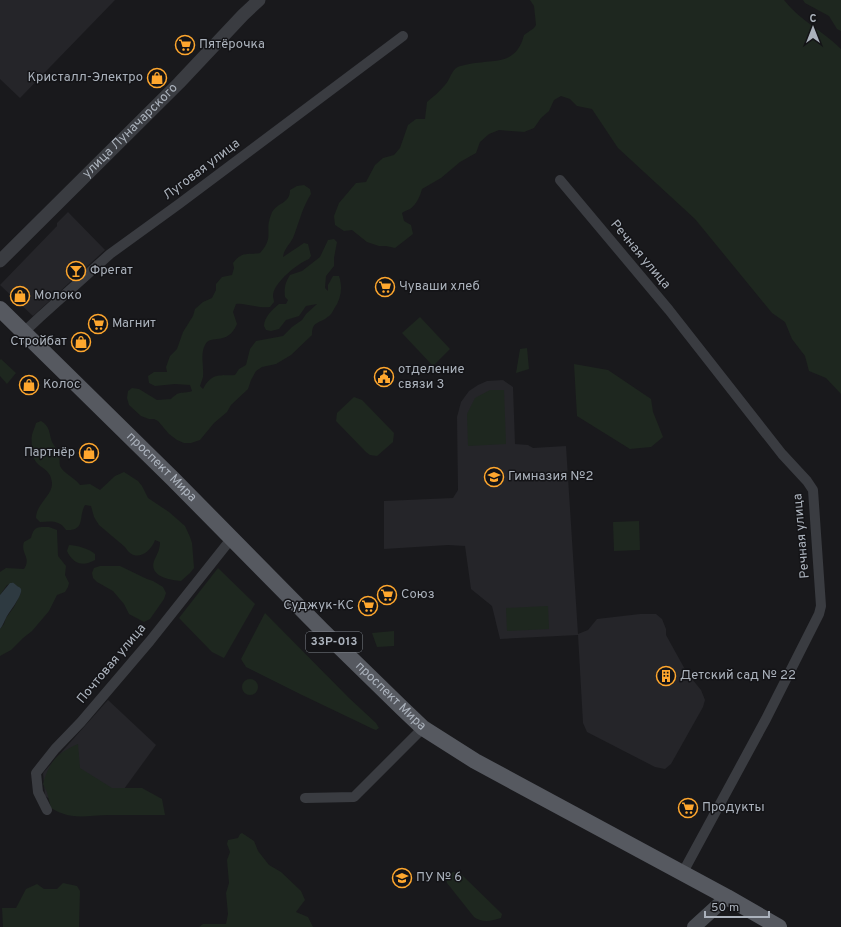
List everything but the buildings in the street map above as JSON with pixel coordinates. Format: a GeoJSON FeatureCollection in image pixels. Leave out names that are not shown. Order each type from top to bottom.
{"type":"FeatureCollection","features":[{"type":"Feature","properties":{"kind":"main road","name":"проспект Мира"},"geometry":{"type":"LineString","coordinates":[[0,309],[173,479],[366,675],[423,728],[475,761],[727,897],[779,927]]}},
{"type":"Feature","properties":{"kind":"main road"},"geometry":{"type":"LineString","coordinates":[[694,927],[727,897]]}},
{"type":"Feature","properties":{"kind":"street","name":"улица Луначарского"},"geometry":{"type":"LineString","coordinates":[[0,261],[174,88],[259,0]]}},
{"type":"Feature","properties":{"kind":"street","name":"Луговая улица"},"geometry":{"type":"LineString","coordinates":[[24,332],[110,254],[403,36]]}},
{"type":"Feature","properties":{"kind":"street","name":"Речная улица"},"geometry":{"type":"LineString","coordinates":[[560,180],[664,304],[782,454],[807,481],[813,490],[821,606],[819,614],[766,719],[682,874]]}},
{"type":"Feature","properties":{"kind":"street","name":"Почтовая улица"},"geometry":{"type":"LineString","coordinates":[[47,810],[38,792],[36,773],[55,749],[81,722],[150,641],[231,539]]}},
{"type":"Feature","properties":{"kind":"street"},"geometry":{"type":"LineString","coordinates":[[305,798],[354,797],[423,728]]}},
{"type":"Feature","properties":{"kind":"shaded area"},"geometry":{"type":"Polygon","coordinates":[[[0,0],[115,0],[20,98],[0,79],[0,0]]]}},
{"type":"Feature","properties":{"kind":"shaded area"},"geometry":{"type":"Polygon","coordinates":[[[530,0],[784,0],[797,14],[841,49],[841,394],[826,378],[809,371],[805,356],[792,339],[785,322],[772,313],[695,219],[618,148],[592,109],[577,106],[570,99],[561,96],[554,100],[549,111],[541,118],[534,128],[524,132],[499,130],[489,134],[480,142],[476,153],[460,162],[441,178],[422,189],[415,205],[402,213],[404,221],[411,225],[413,234],[395,248],[379,246],[367,242],[352,230],[344,231],[335,225],[334,216],[339,203],[356,183],[366,182],[375,165],[383,158],[394,155],[400,148],[408,125],[416,119],[425,119],[427,102],[445,85],[455,69],[469,64],[496,61],[516,52],[524,35],[536,25],[534,6],[530,0]]]}},
{"type":"Feature","properties":{"kind":"shaded area"},"geometry":{"type":"Polygon","coordinates":[[[803,0],[841,0],[841,31],[837,29],[829,16],[805,3],[803,0]]]}},
{"type":"Feature","properties":{"kind":"shaded area"},"geometry":{"type":"Polygon","coordinates":[[[304,185],[310,189],[311,194],[303,210],[293,238],[283,257],[304,243],[308,244],[311,256],[281,280],[274,291],[274,302],[270,307],[236,304],[233,312],[237,324],[233,331],[224,338],[211,340],[205,345],[202,356],[203,377],[200,386],[203,389],[213,377],[221,375],[235,375],[239,369],[246,365],[250,349],[256,341],[283,336],[302,320],[317,304],[306,306],[299,316],[286,320],[279,329],[271,331],[266,330],[264,326],[267,316],[279,304],[286,304],[288,300],[285,297],[285,288],[290,275],[302,271],[320,257],[328,240],[334,239],[337,242],[334,266],[326,276],[325,288],[328,291],[328,285],[333,276],[339,276],[341,289],[340,297],[332,313],[313,327],[312,335],[291,355],[276,364],[262,367],[256,371],[248,389],[231,405],[227,412],[214,423],[200,440],[191,443],[184,443],[177,440],[169,434],[158,421],[141,416],[129,405],[127,398],[128,391],[132,388],[139,389],[157,400],[171,399],[179,393],[192,391],[190,385],[175,384],[155,386],[149,383],[148,376],[154,372],[167,372],[166,367],[170,356],[177,349],[183,332],[193,316],[195,309],[203,302],[212,298],[216,290],[216,284],[222,277],[232,275],[234,268],[233,263],[236,259],[245,254],[260,253],[267,242],[268,226],[273,211],[288,198],[290,190],[297,186],[304,185]]]}},
{"type":"Feature","properties":{"kind":"shaded area"},"geometry":{"type":"Polygon","coordinates":[[[68,212],[105,250],[33,316],[0,285],[57,226],[57,223],[68,212]]]}},
{"type":"Feature","properties":{"kind":"shaded area"},"geometry":{"type":"Polygon","coordinates":[[[420,317],[450,349],[433,366],[402,333],[420,317]]]}},
{"type":"Feature","properties":{"kind":"shaded area"},"geometry":{"type":"Polygon","coordinates":[[[527,348],[529,369],[516,373],[520,349],[527,348]]]}},
{"type":"Feature","properties":{"kind":"shaded area"},"geometry":{"type":"Polygon","coordinates":[[[1,359],[16,373],[7,384],[0,376],[1,359]]]}},
{"type":"Feature","properties":{"kind":"shaded area"},"geometry":{"type":"Polygon","coordinates":[[[574,364],[608,370],[651,399],[653,412],[663,437],[651,447],[630,449],[577,416],[574,364]]]}},
{"type":"Feature","properties":{"kind":"shaded area"},"geometry":{"type":"Polygon","coordinates":[[[503,380],[513,387],[515,444],[528,445],[533,448],[566,446],[578,634],[588,630],[597,619],[640,614],[656,614],[662,619],[666,629],[666,635],[687,673],[701,690],[705,700],[703,707],[671,764],[665,769],[655,767],[587,732],[583,723],[578,635],[500,639],[492,606],[471,589],[465,546],[448,545],[384,549],[384,501],[453,498],[458,490],[457,417],[461,402],[469,391],[478,385],[487,381],[503,380]]]}},
{"type":"Feature","properties":{"kind":"shaded area"},"geometry":{"type":"Polygon","coordinates":[[[490,390],[504,390],[506,444],[468,446],[467,414],[475,398],[490,390]]]}},
{"type":"Feature","properties":{"kind":"shaded area"},"geometry":{"type":"Polygon","coordinates":[[[354,397],[362,400],[394,433],[393,442],[377,456],[370,455],[366,452],[336,421],[337,413],[354,397]]]}},
{"type":"Feature","properties":{"kind":"shaded area"},"geometry":{"type":"Polygon","coordinates":[[[41,421],[48,427],[52,442],[59,453],[60,466],[80,485],[90,484],[100,490],[115,476],[124,472],[138,481],[148,498],[169,512],[185,526],[192,543],[194,568],[190,573],[181,581],[171,580],[157,574],[153,566],[159,550],[160,542],[155,540],[153,545],[146,553],[137,556],[133,555],[99,525],[94,517],[91,506],[85,505],[79,526],[72,530],[66,530],[61,524],[55,522],[40,522],[36,518],[39,508],[52,487],[50,475],[36,462],[33,453],[32,435],[36,423],[41,421]]]}},
{"type":"Feature","properties":{"kind":"shaded area"},"geometry":{"type":"Polygon","coordinates":[[[639,521],[640,550],[614,551],[613,522],[639,521]]]}},
{"type":"Feature","properties":{"kind":"shaded area"},"geometry":{"type":"Polygon","coordinates":[[[49,527],[57,530],[58,556],[66,566],[65,575],[69,583],[68,587],[65,592],[57,595],[49,611],[32,631],[11,650],[0,656],[0,629],[21,593],[18,587],[13,583],[7,585],[0,595],[0,572],[6,568],[24,569],[27,562],[23,549],[24,542],[31,538],[35,529],[49,527]]]}},
{"type":"Feature","properties":{"kind":"shaded area"},"geometry":{"type":"Polygon","coordinates":[[[69,545],[90,550],[95,554],[95,560],[82,564],[75,561],[67,551],[69,545]]]}},
{"type":"Feature","properties":{"kind":"shaded area"},"geometry":{"type":"Polygon","coordinates":[[[100,566],[120,566],[163,587],[166,593],[164,599],[150,619],[144,622],[129,614],[124,604],[113,591],[93,578],[92,573],[94,568],[100,566]]]}},
{"type":"Feature","properties":{"kind":"shaded area"},"geometry":{"type":"Polygon","coordinates":[[[218,568],[255,604],[224,658],[212,652],[179,618],[218,568]]]}},
{"type":"Feature","properties":{"kind":"shaded area"},"geometry":{"type":"Polygon","coordinates":[[[10,583],[13,583],[20,588],[21,592],[0,629],[0,595],[10,583]]]}},
{"type":"Feature","properties":{"kind":"shaded area"},"geometry":{"type":"Polygon","coordinates":[[[548,606],[549,629],[507,631],[506,608],[548,606]]]}},
{"type":"Feature","properties":{"kind":"shaded area"},"geometry":{"type":"Polygon","coordinates":[[[265,613],[349,698],[376,723],[379,728],[376,730],[373,729],[246,667],[241,659],[265,613]]]}},
{"type":"Feature","properties":{"kind":"shaded area"},"geometry":{"type":"Polygon","coordinates":[[[394,631],[394,646],[377,647],[372,633],[394,631]]]}},
{"type":"Feature","properties":{"kind":"shaded area"},"geometry":{"type":"Polygon","coordinates":[[[247,679],[253,679],[258,684],[256,693],[253,695],[247,695],[242,690],[242,684],[247,679]]]}},
{"type":"Feature","properties":{"kind":"shaded area"},"geometry":{"type":"Polygon","coordinates":[[[108,700],[156,745],[108,811],[64,808],[45,796],[43,773],[108,700]]]}},
{"type":"Feature","properties":{"kind":"shaded area"},"geometry":{"type":"Polygon","coordinates":[[[78,744],[80,768],[112,788],[142,788],[162,799],[165,815],[73,816],[66,815],[51,808],[47,792],[43,784],[45,776],[51,764],[59,755],[78,744]]]}},
{"type":"Feature","properties":{"kind":"shaded area"},"geometry":{"type":"Polygon","coordinates":[[[242,833],[254,841],[258,851],[269,865],[281,872],[301,891],[305,900],[296,912],[308,917],[313,927],[199,927],[203,924],[226,924],[228,914],[226,893],[229,883],[227,860],[230,852],[227,844],[228,840],[238,838],[242,833]]]}},
{"type":"Feature","properties":{"kind":"shaded area"},"geometry":{"type":"Polygon","coordinates":[[[454,872],[461,874],[502,914],[501,918],[487,921],[474,917],[447,883],[446,878],[449,874],[454,872]]]}},
{"type":"Feature","properties":{"kind":"shaded area"},"geometry":{"type":"Polygon","coordinates":[[[63,883],[77,886],[80,891],[79,927],[3,927],[2,908],[16,908],[26,889],[37,884],[44,889],[57,889],[63,883]]]}},
{"type":"Feature","properties":{"kind":"place","name":"Пятёрочка"},"geometry":{"type":"Point","coordinates":[185,45]}},
{"type":"Feature","properties":{"kind":"place","name":"Кристалл-Электро"},"geometry":{"type":"Point","coordinates":[157,78]}},
{"type":"Feature","properties":{"kind":"place","name":"Фрегат"},"geometry":{"type":"Point","coordinates":[76,271]}},
{"type":"Feature","properties":{"kind":"place","name":"Чуваши хлеб"},"geometry":{"type":"Point","coordinates":[385,287]}},
{"type":"Feature","properties":{"kind":"place","name":"Молоко"},"geometry":{"type":"Point","coordinates":[20,296]}},
{"type":"Feature","properties":{"kind":"place","name":"Магнит"},"geometry":{"type":"Point","coordinates":[98,324]}},
{"type":"Feature","properties":{"kind":"place","name":"Стройбат"},"geometry":{"type":"Point","coordinates":[81,342]}},
{"type":"Feature","properties":{"kind":"place","name":"отделение связи 3"},"geometry":{"type":"Point","coordinates":[384,377]}},
{"type":"Feature","properties":{"kind":"place","name":"Колос"},"geometry":{"type":"Point","coordinates":[29,385]}},
{"type":"Feature","properties":{"kind":"place","name":"Партнёр"},"geometry":{"type":"Point","coordinates":[89,453]}},
{"type":"Feature","properties":{"kind":"place","name":"Гимназия №2"},"geometry":{"type":"Point","coordinates":[494,477]}},
{"type":"Feature","properties":{"kind":"place","name":"Союз"},"geometry":{"type":"Point","coordinates":[387,595]}},
{"type":"Feature","properties":{"kind":"place","name":"Суджук-КС"},"geometry":{"type":"Point","coordinates":[368,606]}},
{"type":"Feature","properties":{"kind":"place","name":"Детский сад № 22"},"geometry":{"type":"Point","coordinates":[666,676]}},
{"type":"Feature","properties":{"kind":"place","name":"Продукты"},"geometry":{"type":"Point","coordinates":[688,808]}},
{"type":"Feature","properties":{"kind":"place","name":"ПУ № 6"},"geometry":{"type":"Point","coordinates":[402,878]}}]}
